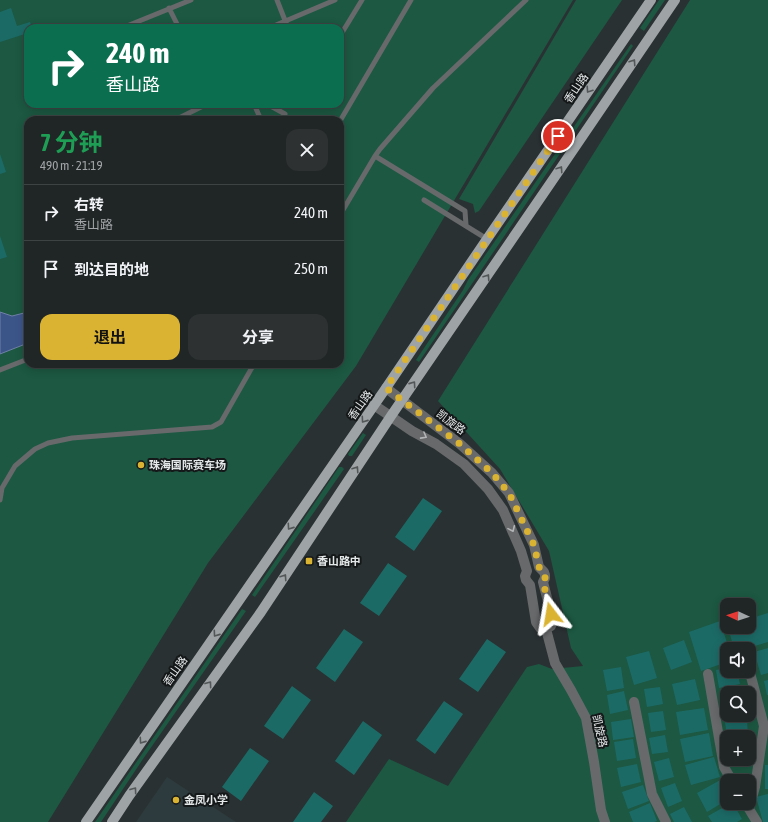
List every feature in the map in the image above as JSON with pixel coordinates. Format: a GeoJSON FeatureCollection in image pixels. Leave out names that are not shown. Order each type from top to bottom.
{"type":"FeatureCollection","features":[{"type":"Feature","properties":{"kind":"main road","name":"香山路"},"geometry":{"type":"LineString","coordinates":[[86,822],[386,388],[651,0]]}},
{"type":"Feature","properties":{"kind":"main road"},"geometry":{"type":"LineString","coordinates":[[112,822],[258,616],[391,416],[675,0]]}},
{"type":"Feature","properties":{"kind":"street","name":"凯旋路"},"geometry":{"type":"LineString","coordinates":[[374,405],[436,444],[464,464],[488,489],[503,510],[521,551],[527,572],[525,576],[526,580],[530,585],[536,622],[541,629],[546,629],[551,626],[553,622],[543,582],[545,575],[539,567],[534,545],[509,493],[492,473],[460,444],[386,388]]}},
{"type":"Feature","properties":{"kind":"street"},"geometry":{"type":"LineString","coordinates":[[527,572],[530,568],[539,567]]}},
{"type":"Feature","properties":{"kind":"street"},"geometry":{"type":"LineString","coordinates":[[530,585],[536,587],[543,582]]}},
{"type":"Feature","properties":{"kind":"street","name":"凯旋路"},"geometry":{"type":"LineString","coordinates":[[546,629],[555,663],[572,690],[586,718],[601,810],[606,822]]}},
{"type":"Feature","properties":{"kind":"street"},"geometry":{"type":"LineString","coordinates":[[708,674],[724,767],[728,774]]}},
{"type":"Feature","properties":{"kind":"street"},"geometry":{"type":"LineString","coordinates":[[751,678],[764,726],[756,780]]}},
{"type":"Feature","properties":{"kind":"street"},"geometry":{"type":"LineString","coordinates":[[634,702],[652,794],[666,822]]}},
{"type":"Feature","properties":{"kind":"street"},"geometry":{"type":"LineString","coordinates":[[750,810],[757,822]]}},
{"type":"Feature","properties":{"kind":"lane"},"geometry":{"type":"LineString","coordinates":[[131,24],[182,2],[191,0]]}},
{"type":"Feature","properties":{"kind":"lane"},"geometry":{"type":"LineString","coordinates":[[277,0],[286,24]]}},
{"type":"Feature","properties":{"kind":"lane"},"geometry":{"type":"LineString","coordinates":[[278,24],[335,0]]}},
{"type":"Feature","properties":{"kind":"lane"},"geometry":{"type":"LineString","coordinates":[[344,29],[362,0]]}},
{"type":"Feature","properties":{"kind":"lane"},"geometry":{"type":"LineString","coordinates":[[343,116],[411,0]]}},
{"type":"Feature","properties":{"kind":"lane"},"geometry":{"type":"LineString","coordinates":[[344,208],[375,156],[433,88],[526,0]]}},
{"type":"Feature","properties":{"kind":"lane"},"geometry":{"type":"LineString","coordinates":[[169,8],[177,24]]}},
{"type":"Feature","properties":{"kind":"lane"},"geometry":{"type":"LineString","coordinates":[[188,116],[201,108]]}},
{"type":"Feature","properties":{"kind":"lane"},"geometry":{"type":"LineString","coordinates":[[274,108],[285,114]]}},
{"type":"Feature","properties":{"kind":"lane"},"geometry":{"type":"LineString","coordinates":[[375,156],[465,211],[466,225]]}},
{"type":"Feature","properties":{"kind":"lane"},"geometry":{"type":"LineString","coordinates":[[424,200],[487,239]]}},
{"type":"Feature","properties":{"kind":"lane"},"geometry":{"type":"LineString","coordinates":[[0,370],[24,361]]}},
{"type":"Feature","properties":{"kind":"lane"},"geometry":{"type":"LineString","coordinates":[[0,500],[2,488],[14,466],[35,449],[48,444],[72,438],[212,427],[221,422],[252,368]]}},
{"type":"Feature","properties":{"kind":"shaded area","name":"金凤小学"},"geometry":{"type":"Polygon","coordinates":[[[167,777],[236,822],[136,822],[167,777]]]}},
{"type":"Feature","properties":{"kind":"green space","name":"珠海国际赛车场"},"geometry":{"type":"Polygon","coordinates":[[[0,0],[573,0],[356,366],[208,563],[48,822],[0,822],[0,0]]]}},
{"type":"Feature","properties":{"kind":"green space"},"geometry":{"type":"Polygon","coordinates":[[[576,0],[622,0],[479,211],[475,213],[473,204],[459,199],[576,0]]]}},
{"type":"Feature","properties":{"kind":"green space"},"geometry":{"type":"Polygon","coordinates":[[[659,0],[665,0],[644,31],[640,28],[659,0]]]}},
{"type":"Feature","properties":{"kind":"green space"},"geometry":{"type":"Polygon","coordinates":[[[690,0],[768,0],[768,822],[346,822],[389,759],[448,786],[527,667],[539,664],[552,669],[583,666],[571,648],[549,551],[500,469],[438,401],[690,0]]]}},
{"type":"Feature","properties":{"kind":"green space"},"geometry":{"type":"Polygon","coordinates":[[[631,44],[633,46],[419,362],[416,360],[463,290],[468,280],[631,44]]]}},
{"type":"Feature","properties":{"kind":"green space"},"geometry":{"type":"Polygon","coordinates":[[[363,433],[366,435],[352,456],[349,456],[348,454],[363,433]]]}},
{"type":"Feature","properties":{"kind":"green space"},"geometry":{"type":"Polygon","coordinates":[[[339,467],[344,469],[255,597],[252,595],[339,467]]]}},
{"type":"Feature","properties":{"kind":"green space"},"geometry":{"type":"Polygon","coordinates":[[[242,609],[246,611],[101,822],[95,822],[242,609]]]}},
{"type":"Feature","properties":{"kind":"water"},"geometry":{"type":"Polygon","coordinates":[[[0,312],[12,316],[24,313],[24,345],[0,354],[0,312]]]}},
{"type":"Feature","properties":{"kind":"building"},"geometry":{"type":"Polygon","coordinates":[[[11,8],[17,26],[30,22],[31,24],[24,24],[24,34],[0,42],[0,12],[11,8]]]}},
{"type":"Feature","properties":{"kind":"building"},"geometry":{"type":"Polygon","coordinates":[[[0,154],[6,172],[0,174],[0,154]]]}},
{"type":"Feature","properties":{"kind":"building"},"geometry":{"type":"Polygon","coordinates":[[[0,236],[7,257],[0,259],[0,236]]]}},
{"type":"Feature","properties":{"kind":"building"},"geometry":{"type":"Polygon","coordinates":[[[423,498],[442,511],[414,551],[395,537],[423,498]]]}},
{"type":"Feature","properties":{"kind":"building"},"geometry":{"type":"Polygon","coordinates":[[[388,563],[407,576],[379,616],[360,603],[388,563]]]}},
{"type":"Feature","properties":{"kind":"building"},"geometry":{"type":"Polygon","coordinates":[[[768,613],[768,642],[756,646],[756,642],[732,642],[730,634],[756,634],[756,617],[768,613]]]}},
{"type":"Feature","properties":{"kind":"building"},"geometry":{"type":"Polygon","coordinates":[[[720,621],[720,634],[724,634],[727,642],[720,642],[720,664],[701,671],[689,632],[720,621]]]}},
{"type":"Feature","properties":{"kind":"building"},"geometry":{"type":"Polygon","coordinates":[[[344,629],[363,642],[335,682],[316,668],[344,629]]]}},
{"type":"Feature","properties":{"kind":"building"},"geometry":{"type":"Polygon","coordinates":[[[487,639],[506,652],[478,692],[459,679],[487,639]]]}},
{"type":"Feature","properties":{"kind":"building"},"geometry":{"type":"Polygon","coordinates":[[[684,640],[692,662],[671,670],[663,648],[684,640]]]}},
{"type":"Feature","properties":{"kind":"building"},"geometry":{"type":"Polygon","coordinates":[[[768,648],[768,673],[761,675],[756,659],[756,651],[768,648]]]}},
{"type":"Feature","properties":{"kind":"building"},"geometry":{"type":"Polygon","coordinates":[[[649,651],[657,678],[634,685],[626,657],[649,651]]]}},
{"type":"Feature","properties":{"kind":"building"},"geometry":{"type":"Polygon","coordinates":[[[621,667],[624,688],[607,691],[603,670],[621,667]]]}},
{"type":"Feature","properties":{"kind":"building"},"geometry":{"type":"Polygon","coordinates":[[[720,669],[720,678],[739,678],[740,684],[720,686],[719,688],[716,670],[720,669]]]}},
{"type":"Feature","properties":{"kind":"building"},"geometry":{"type":"Polygon","coordinates":[[[695,679],[700,700],[677,705],[672,684],[695,679]]]}},
{"type":"Feature","properties":{"kind":"building"},"geometry":{"type":"Polygon","coordinates":[[[768,680],[768,695],[767,695],[764,681],[768,680]]]}},
{"type":"Feature","properties":{"kind":"building"},"geometry":{"type":"Polygon","coordinates":[[[292,686],[311,700],[283,739],[264,726],[292,686]]]}},
{"type":"Feature","properties":{"kind":"building"},"geometry":{"type":"Polygon","coordinates":[[[660,687],[663,704],[647,707],[644,689],[660,687]]]}},
{"type":"Feature","properties":{"kind":"building"},"geometry":{"type":"Polygon","coordinates":[[[624,691],[628,710],[610,714],[607,695],[624,691]]]}},
{"type":"Feature","properties":{"kind":"building"},"geometry":{"type":"Polygon","coordinates":[[[444,701],[463,714],[435,754],[416,740],[444,701]]]}},
{"type":"Feature","properties":{"kind":"building"},"geometry":{"type":"Polygon","coordinates":[[[704,708],[708,730],[680,735],[676,712],[704,708]]]}},
{"type":"Feature","properties":{"kind":"building"},"geometry":{"type":"Polygon","coordinates":[[[663,711],[666,730],[651,732],[648,713],[663,711]]]}},
{"type":"Feature","properties":{"kind":"building"},"geometry":{"type":"Polygon","coordinates":[[[631,719],[634,737],[613,740],[611,722],[631,719]]]}},
{"type":"Feature","properties":{"kind":"building"},"geometry":{"type":"Polygon","coordinates":[[[363,721],[382,735],[354,775],[335,761],[363,721]]]}},
{"type":"Feature","properties":{"kind":"building"},"geometry":{"type":"Polygon","coordinates":[[[725,722],[747,722],[748,730],[726,730],[725,722]]]}},
{"type":"Feature","properties":{"kind":"building"},"geometry":{"type":"Polygon","coordinates":[[[709,733],[713,756],[685,762],[680,739],[709,733]]]}},
{"type":"Feature","properties":{"kind":"building"},"geometry":{"type":"Polygon","coordinates":[[[665,735],[668,752],[652,754],[649,738],[665,735]]]}},
{"type":"Feature","properties":{"kind":"building"},"geometry":{"type":"Polygon","coordinates":[[[633,739],[636,758],[617,761],[614,742],[633,739]]]}},
{"type":"Feature","properties":{"kind":"building"},"geometry":{"type":"Polygon","coordinates":[[[250,748],[269,761],[241,801],[222,787],[250,748]]]}},
{"type":"Feature","properties":{"kind":"building"},"geometry":{"type":"Polygon","coordinates":[[[714,757],[720,777],[691,785],[685,765],[714,757]]]}},
{"type":"Feature","properties":{"kind":"building"},"geometry":{"type":"Polygon","coordinates":[[[669,758],[674,777],[659,781],[654,762],[669,758]]]}},
{"type":"Feature","properties":{"kind":"building"},"geometry":{"type":"Polygon","coordinates":[[[637,764],[641,782],[621,787],[617,768],[637,764]]]}},
{"type":"Feature","properties":{"kind":"building"},"geometry":{"type":"Polygon","coordinates":[[[765,765],[768,765],[768,789],[765,789],[765,765]]]}},
{"type":"Feature","properties":{"kind":"building"},"geometry":{"type":"Polygon","coordinates":[[[720,780],[720,804],[707,812],[697,793],[720,780]]]}},
{"type":"Feature","properties":{"kind":"building"},"geometry":{"type":"Polygon","coordinates":[[[675,783],[682,801],[668,807],[661,788],[675,783]]]}},
{"type":"Feature","properties":{"kind":"building"},"geometry":{"type":"Polygon","coordinates":[[[643,785],[649,801],[628,809],[622,792],[643,785]]]}},
{"type":"Feature","properties":{"kind":"building"},"geometry":{"type":"Polygon","coordinates":[[[314,792],[333,806],[321,822],[293,822],[314,792]]]}},
{"type":"Feature","properties":{"kind":"building"},"geometry":{"type":"Polygon","coordinates":[[[768,794],[768,822],[763,822],[756,797],[768,794]]]}},
{"type":"Feature","properties":{"kind":"building"},"geometry":{"type":"Polygon","coordinates":[[[650,803],[657,821],[633,822],[629,812],[650,803]]]}},
{"type":"Feature","properties":{"kind":"building"},"geometry":{"type":"Polygon","coordinates":[[[684,807],[692,822],[674,822],[670,814],[684,807]]]}},
{"type":"Feature","properties":{"kind":"building"},"geometry":{"type":"Polygon","coordinates":[[[720,809],[737,810],[742,819],[737,822],[712,822],[708,816],[720,809]]]}},
{"type":"Feature","properties":{"kind":"place","name":"珠海国际赛车场"},"geometry":{"type":"Point","coordinates":[141,465]}},
{"type":"Feature","properties":{"kind":"place","name":"香山路中"},"geometry":{"type":"Point","coordinates":[309,561]}},
{"type":"Feature","properties":{"kind":"place","name":"金凤小学"},"geometry":{"type":"Point","coordinates":[176,800]}},
{"type":"Feature","properties":{"kind":"route"},"geometry":{"type":"LineString","coordinates":[[551,614],[543,582],[545,578],[544,572],[539,567],[534,545],[509,493],[492,473],[460,444],[386,388],[558,136]]}}]}
